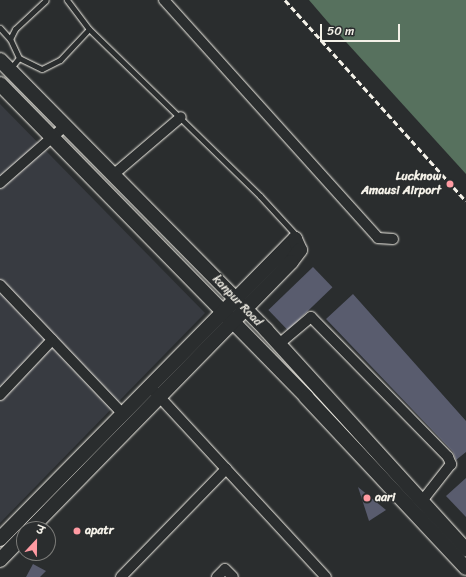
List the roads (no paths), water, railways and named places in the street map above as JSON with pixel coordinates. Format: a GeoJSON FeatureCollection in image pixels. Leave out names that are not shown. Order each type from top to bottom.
{"type":"FeatureCollection","features":[{"type":"Feature","properties":{"kind":"street"},"geometry":{"type":"LineString","coordinates":[[164,0],[378,238],[393,239]]}},
{"type":"Feature","properties":{"kind":"street","name":"kanpur Road"},"geometry":{"type":"LineString","coordinates":[[5,65],[279,344],[466,550]]}},
{"type":"Feature","properties":{"kind":"street"},"geometry":{"type":"LineString","coordinates":[[0,84],[228,316],[466,568]]}},
{"type":"Feature","properties":{"kind":"street"},"geometry":{"type":"LineString","coordinates":[[113,175],[181,117]]}},
{"type":"Feature","properties":{"kind":"street"},"geometry":{"type":"LineString","coordinates":[[0,183],[65,126]]}},
{"type":"Feature","properties":{"kind":"street"},"geometry":{"type":"LineString","coordinates":[[37,521],[155,391],[240,304],[294,239]]}},
{"type":"Feature","properties":{"kind":"street"},"geometry":{"type":"LineString","coordinates":[[0,285],[122,414]]}},
{"type":"Feature","properties":{"kind":"street"},"geometry":{"type":"LineString","coordinates":[[279,344],[311,317],[448,457],[451,464],[422,501]]}},
{"type":"Feature","properties":{"kind":"street"},"geometry":{"type":"LineString","coordinates":[[0,394],[52,340]]}},
{"type":"Feature","properties":{"kind":"street"},"geometry":{"type":"LineString","coordinates":[[0,540],[122,414],[155,391]]}},
{"type":"Feature","properties":{"kind":"street"},"geometry":{"type":"LineString","coordinates":[[155,391],[326,577]]}},
{"type":"Feature","properties":{"kind":"street"},"geometry":{"type":"LineString","coordinates":[[121,577],[226,469]]}},
{"type":"Feature","properties":{"kind":"street"},"geometry":{"type":"LineString","coordinates":[[0,560],[16,543]]}},
{"type":"Feature","properties":{"kind":"street"},"geometry":{"type":"LineString","coordinates":[[217,577],[225,569],[232,577]]}},
{"type":"Feature","properties":{"kind":"lane"},"geometry":{"type":"LineString","coordinates":[[10,38],[15,28],[46,0]]}},
{"type":"Feature","properties":{"kind":"lane"},"geometry":{"type":"LineString","coordinates":[[67,0],[89,29],[181,117],[260,196],[294,234],[294,239]]}},
{"type":"Feature","properties":{"kind":"lane"},"geometry":{"type":"LineString","coordinates":[[0,28],[10,38],[19,58],[42,68],[60,60],[89,29]]}},
{"type":"Feature","properties":{"kind":"lane"},"geometry":{"type":"LineString","coordinates":[[5,65],[19,58]]}},
{"type":"Feature","properties":{"kind":"railway"},"geometry":{"type":"LineString","coordinates":[[285,0],[466,201]]}},
{"type":"Feature","properties":{"kind":"place","name":"Lucknow Amausi Airport"},"geometry":{"type":"Point","coordinates":[450,184]}},
{"type":"Feature","properties":{"kind":"place","name":"aari"},"geometry":{"type":"Point","coordinates":[367,498]}},
{"type":"Feature","properties":{"kind":"place","name":"apatr"},"geometry":{"type":"Point","coordinates":[77,531]}}]}
